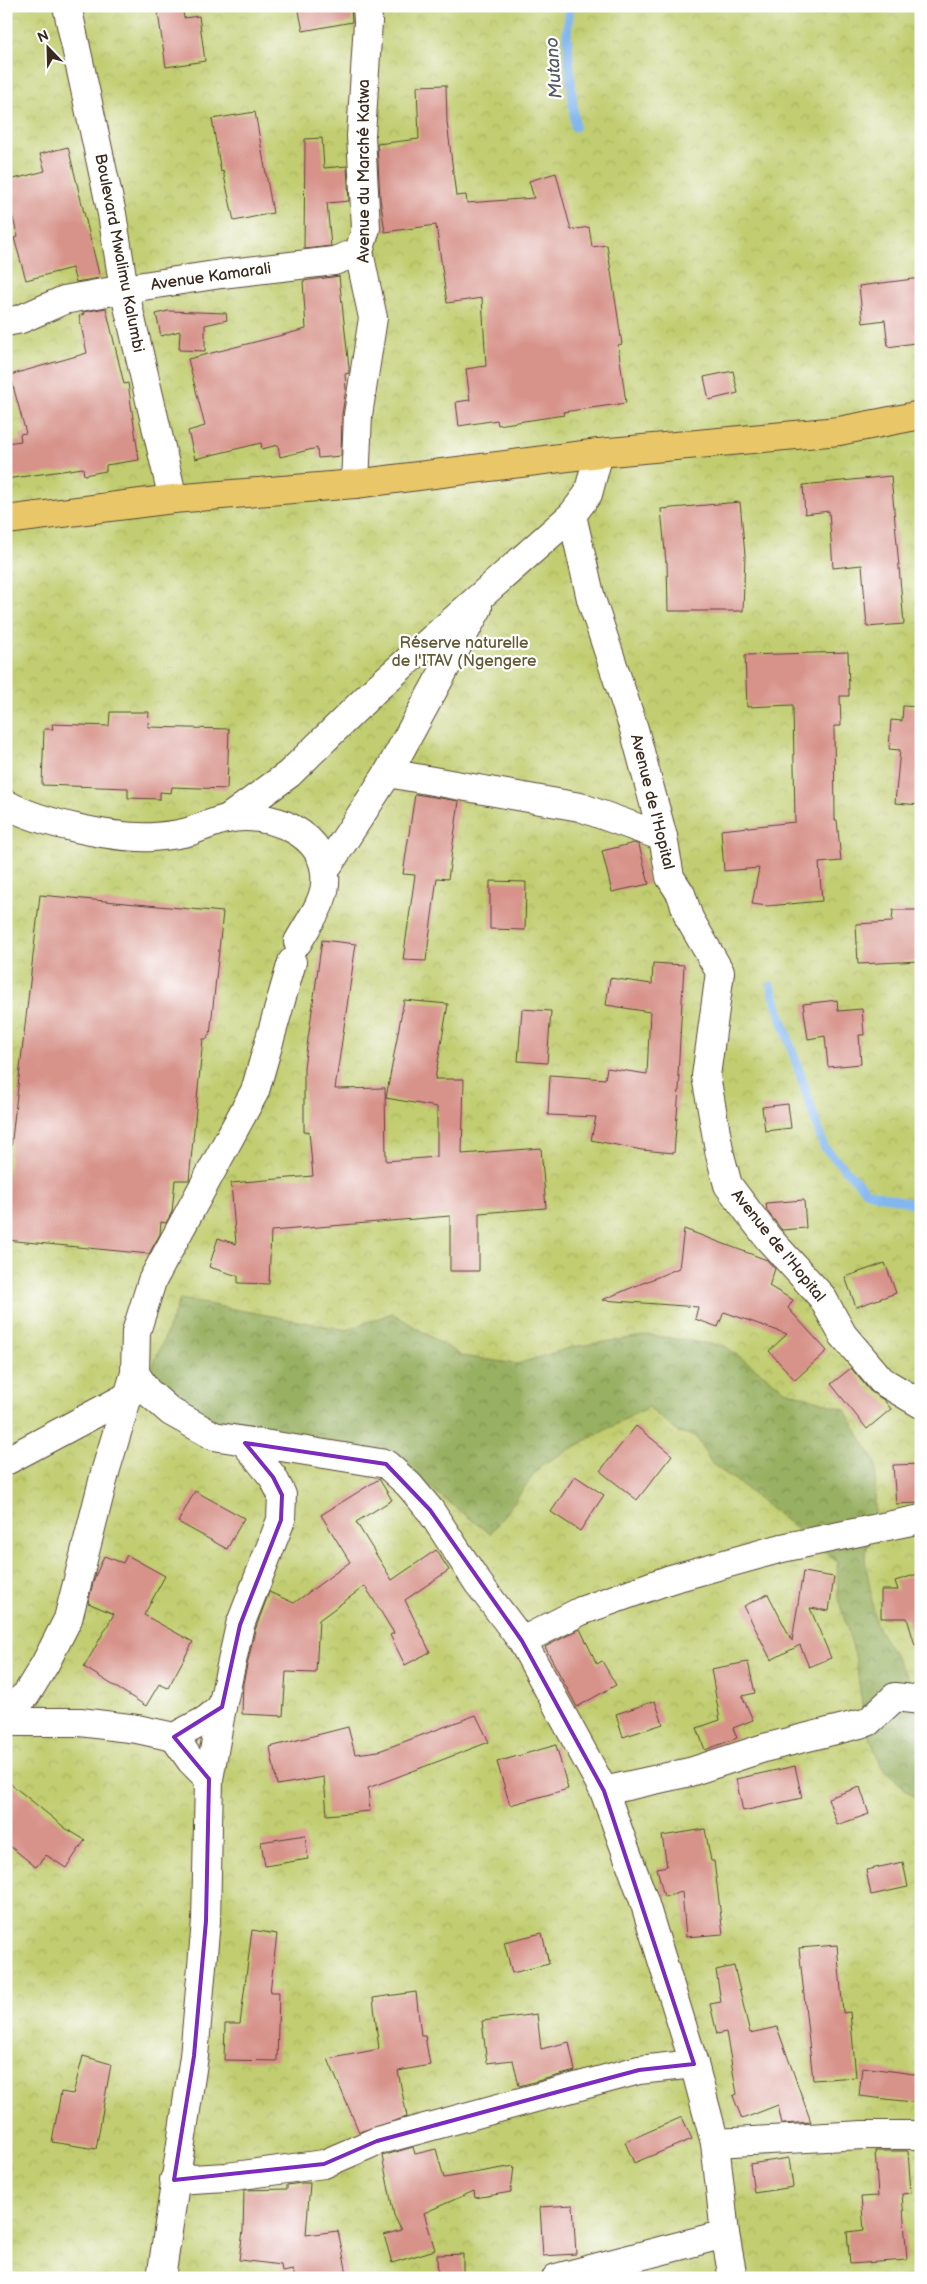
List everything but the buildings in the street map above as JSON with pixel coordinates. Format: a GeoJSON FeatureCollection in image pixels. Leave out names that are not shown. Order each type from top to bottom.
{"type":"FeatureCollection","features":[{"type":"Feature","properties":{"kind":"main road"},"geometry":{"type":"LineString","coordinates":[[6,520],[173,499],[355,484],[599,454],[839,431],[921,415]]}},
{"type":"Feature","properties":{"kind":"street","name":"Boulevard Mwalimu Kalumbi"},"geometry":{"type":"LineString","coordinates":[[67,6],[112,214],[124,288],[173,499]]}},
{"type":"Feature","properties":{"kind":"street","name":"Avenue du Marché Katwa"},"geometry":{"type":"LineString","coordinates":[[355,484],[358,415],[363,371],[374,318],[360,252],[366,228],[361,136],[368,22],[367,6]]}},
{"type":"Feature","properties":{"kind":"street","name":"Avenue Kamarali"},"geometry":{"type":"LineString","coordinates":[[6,322],[22,319],[64,300],[124,288],[221,274],[334,261],[360,252]]}},
{"type":"Feature","properties":{"kind":"street"},"geometry":{"type":"LineString","coordinates":[[227,819],[289,774],[377,688],[572,515],[588,494],[599,454]]}},
{"type":"Feature","properties":{"kind":"street","name":"Avenue de l'Hopital"},"geometry":{"type":"LineString","coordinates":[[572,515],[591,599],[634,729],[663,837],[670,877],[681,894],[688,918],[720,972],[706,1076],[720,1155],[728,1185],[768,1238],[822,1298],[843,1335],[882,1381],[921,1404]]}},
{"type":"Feature","properties":{"kind":"street"},"geometry":{"type":"LineString","coordinates":[[6,1711],[26,1695],[45,1664],[68,1619],[106,1469],[132,1384],[136,1332],[152,1281],[255,1091],[295,952],[321,898],[325,886],[326,870],[388,773],[489,589]]}},
{"type":"Feature","properties":{"kind":"street"},"geometry":{"type":"LineString","coordinates":[[388,773],[580,807],[663,837]]}},
{"type":"Feature","properties":{"kind":"street"},"geometry":{"type":"LineString","coordinates":[[6,804],[42,819],[113,834],[152,837],[179,833],[227,819],[251,817],[271,819],[294,829],[315,847],[326,870]]}},
{"type":"Feature","properties":{"kind":"street"},"geometry":{"type":"LineString","coordinates":[[132,1384],[147,1391],[171,1412],[214,1436],[386,1464],[409,1485],[430,1510],[478,1583],[522,1641],[604,1791],[643,1898],[694,2064],[715,2143],[724,2234],[733,2278]]}},
{"type":"Feature","properties":{"kind":"street"},"geometry":{"type":"LineString","coordinates":[[6,1461],[132,1384]]}},
{"type":"Feature","properties":{"kind":"street"},"geometry":{"type":"LineString","coordinates":[[161,2278],[174,2180],[194,2056],[206,1921],[210,1779],[222,1708],[240,1625],[282,1520],[282,1495],[273,1477],[245,1442]]}},
{"type":"Feature","properties":{"kind":"street"},"geometry":{"type":"LineString","coordinates":[[522,1641],[581,1611],[671,1579],[782,1548],[921,1519]]}},
{"type":"Feature","properties":{"kind":"street"},"geometry":{"type":"LineString","coordinates":[[604,1791],[690,1772],[764,1748],[868,1722],[895,1697],[921,1700]]}},
{"type":"Feature","properties":{"kind":"street"},"geometry":{"type":"LineString","coordinates":[[6,1722],[80,1722],[137,1729],[174,1737],[206,1720],[222,1708]]}},
{"type":"Feature","properties":{"kind":"street"},"geometry":{"type":"LineString","coordinates":[[174,1737],[191,1761],[210,1779]]}},
{"type":"Feature","properties":{"kind":"street"},"geometry":{"type":"LineString","coordinates":[[174,2180],[236,2176],[324,2164],[377,2141],[570,2088],[639,2070],[694,2064]]}},
{"type":"Feature","properties":{"kind":"street"},"geometry":{"type":"LineString","coordinates":[[715,2143],[863,2135],[921,2135]]}},
{"type":"Feature","properties":{"kind":"street"},"geometry":{"type":"LineString","coordinates":[[556,2278],[724,2234]]}},
{"type":"Feature","properties":{"kind":"highlighted area"},"geometry":{"type":"Polygon","coordinates":[[[245,1443],[386,1464],[430,1510],[522,1641],[604,1791],[694,2064],[639,2070],[561,2091],[377,2141],[324,2164],[174,2180],[194,2056],[206,1921],[209,1779],[174,1737],[222,1707],[240,1625],[281,1520],[282,1495],[273,1477],[245,1443]]]}},
{"type":"Feature","properties":{"kind":"green space","name":"Réserve naturelle de l'ITAV (Ngengere"},"geometry":{"type":"Polygon","coordinates":[[[6,6],[921,6],[921,1699],[876,1625],[865,1558],[875,1512],[876,1463],[844,1409],[785,1390],[725,1346],[649,1335],[572,1347],[517,1364],[462,1356],[392,1313],[347,1330],[180,1299],[150,1373],[154,1385],[213,1430],[409,1467],[437,1493],[490,1534],[541,1465],[648,1407],[678,1432],[696,1436],[712,1464],[735,1480],[837,1562],[838,1598],[855,1655],[865,1725],[881,1766],[921,1804],[921,2278],[6,2278],[6,6]]]}},
{"type":"Feature","properties":{"kind":"green space"},"geometry":{"type":"Polygon","coordinates":[[[180,1299],[347,1330],[392,1313],[462,1356],[517,1364],[572,1347],[649,1335],[725,1346],[785,1390],[844,1409],[876,1463],[875,1512],[865,1558],[921,1699],[921,1804],[881,1766],[865,1725],[855,1656],[838,1598],[837,1562],[735,1480],[712,1464],[696,1436],[678,1432],[648,1407],[541,1465],[490,1534],[437,1493],[409,1467],[213,1430],[171,1403],[150,1373],[180,1299]]]}},
{"type":"Feature","properties":{"kind":"waterway","name":"Mutano"},"geometry":{"type":"LineString","coordinates":[[570,6],[567,34],[575,127]]}},
{"type":"Feature","properties":{"kind":"waterway"},"geometry":{"type":"LineString","coordinates":[[771,986],[824,1147],[867,1192],[921,1206]]}}]}
